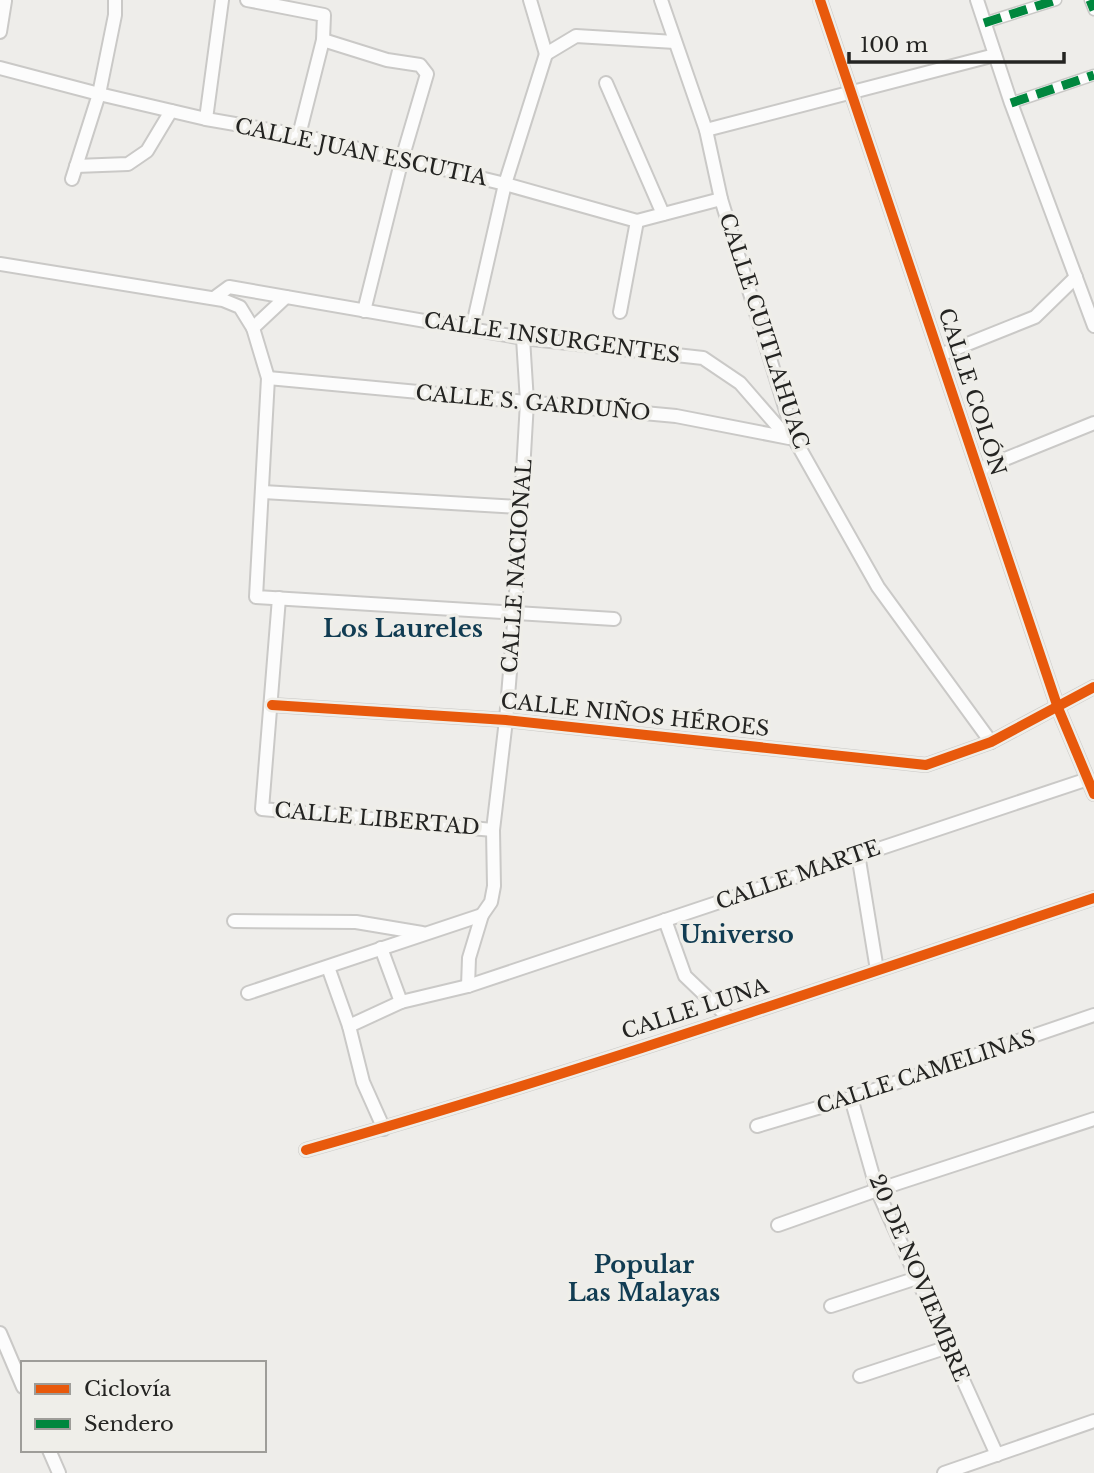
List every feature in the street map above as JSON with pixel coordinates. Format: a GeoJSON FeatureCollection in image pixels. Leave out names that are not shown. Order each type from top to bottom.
{"type":"FeatureCollection","features":[{"type":"Feature","properties":{"kind":"street"},"geometry":{"type":"LineString","coordinates":[[72,179],[99,94],[115,15],[115,0]]}},
{"type":"Feature","properties":{"kind":"street"},"geometry":{"type":"LineString","coordinates":[[206,119],[222,0]]}},
{"type":"Feature","properties":{"kind":"street"},"geometry":{"type":"LineString","coordinates":[[247,0],[324,15],[323,40],[299,135]]}},
{"type":"Feature","properties":{"kind":"street"},"geometry":{"type":"LineString","coordinates":[[472,329],[505,184],[546,54],[530,0]]}},
{"type":"Feature","properties":{"kind":"street","name":"CALLE CUITLAHUAC"},"geometry":{"type":"LineString","coordinates":[[661,0],[706,130],[721,199],[791,439],[878,587],[990,742]]}},
{"type":"Feature","properties":{"kind":"street","name":"CALLE COLÓN"},"geometry":{"type":"LineString","coordinates":[[820,0],[1058,708],[1094,794]]}},
{"type":"Feature","properties":{"kind":"street"},"geometry":{"type":"LineString","coordinates":[[977,0],[1011,103],[1094,326]]}},
{"type":"Feature","properties":{"kind":"street"},"geometry":{"type":"LineString","coordinates":[[984,23],[1056,0]]}},
{"type":"Feature","properties":{"kind":"street"},"geometry":{"type":"LineString","coordinates":[[1090,0],[1094,10]]}},
{"type":"Feature","properties":{"kind":"street"},"geometry":{"type":"LineString","coordinates":[[0,32],[5,1]]}},
{"type":"Feature","properties":{"kind":"street"},"geometry":{"type":"LineString","coordinates":[[546,54],[576,36],[675,42]]}},
{"type":"Feature","properties":{"kind":"street"},"geometry":{"type":"LineString","coordinates":[[323,40],[387,60],[421,65],[427,74],[402,159],[364,311]]}},
{"type":"Feature","properties":{"kind":"street"},"geometry":{"type":"LineString","coordinates":[[706,130],[995,55]]}},
{"type":"Feature","properties":{"kind":"street","name":"CALLE JUAN ESCUTIA"},"geometry":{"type":"LineString","coordinates":[[0,68],[206,119],[299,135],[402,159],[505,184],[637,221]]}},
{"type":"Feature","properties":{"kind":"street"},"geometry":{"type":"LineString","coordinates":[[1011,103],[1094,75]]}},
{"type":"Feature","properties":{"kind":"street"},"geometry":{"type":"LineString","coordinates":[[606,83],[663,214]]}},
{"type":"Feature","properties":{"kind":"street"},"geometry":{"type":"LineString","coordinates":[[76,166],[128,164],[147,151],[171,111]]}},
{"type":"Feature","properties":{"kind":"street"},"geometry":{"type":"LineString","coordinates":[[620,312],[637,221],[721,199]]}},
{"type":"Feature","properties":{"kind":"street"},"geometry":{"type":"LineString","coordinates":[[0,264],[214,298],[240,307],[253,328],[268,378],[256,597],[614,619]]}},
{"type":"Feature","properties":{"kind":"street"},"geometry":{"type":"LineString","coordinates":[[940,355],[1035,317],[1076,277]]}},
{"type":"Feature","properties":{"kind":"street","name":"CALLE INSURGENTES"},"geometry":{"type":"LineString","coordinates":[[214,298],[229,287],[523,338],[703,358],[740,383],[791,439]]}},
{"type":"Feature","properties":{"kind":"street"},"geometry":{"type":"LineString","coordinates":[[253,328],[286,298]]}},
{"type":"Feature","properties":{"kind":"street","name":"CALLE NACIONAL"},"geometry":{"type":"LineString","coordinates":[[468,986],[469,958],[481,915],[491,902],[494,886],[493,830],[515,611],[527,402],[523,338]]}},
{"type":"Feature","properties":{"kind":"street","name":"CALLE S. GARDUÑO"},"geometry":{"type":"LineString","coordinates":[[268,378],[676,416],[791,439]]}},
{"type":"Feature","properties":{"kind":"street"},"geometry":{"type":"LineString","coordinates":[[978,470],[1094,423]]}},
{"type":"Feature","properties":{"kind":"street"},"geometry":{"type":"LineString","coordinates":[[263,492],[520,507]]}},
{"type":"Feature","properties":{"kind":"street"},"geometry":{"type":"LineString","coordinates":[[272,705],[279,598]]}},
{"type":"Feature","properties":{"kind":"street","name":"CALLE NIÑOS HÉROES"},"geometry":{"type":"LineString","coordinates":[[272,705],[506,720],[926,765],[990,742],[1094,687]]}},
{"type":"Feature","properties":{"kind":"street","name":"CALLE LIBERTAD"},"geometry":{"type":"LineString","coordinates":[[272,705],[262,809],[493,830]]}},
{"type":"Feature","properties":{"kind":"street","name":"CALLE MARTE"},"geometry":{"type":"LineString","coordinates":[[349,1026],[401,1002],[468,986],[1088,779]]}},
{"type":"Feature","properties":{"kind":"street"},"geometry":{"type":"LineString","coordinates":[[858,854],[877,970]]}},
{"type":"Feature","properties":{"kind":"street","name":"CALLE LUNA"},"geometry":{"type":"LineString","coordinates":[[306,1150],[384,1129],[730,1019],[1094,898]]}},
{"type":"Feature","properties":{"kind":"street"},"geometry":{"type":"LineString","coordinates":[[248,993],[481,915]]}},
{"type":"Feature","properties":{"kind":"street"},"geometry":{"type":"LineString","coordinates":[[234,920],[356,922],[424,934]]}},
{"type":"Feature","properties":{"kind":"street"},"geometry":{"type":"LineString","coordinates":[[665,920],[685,976],[730,1019]]}},
{"type":"Feature","properties":{"kind":"street"},"geometry":{"type":"LineString","coordinates":[[381,948],[401,1002]]}},
{"type":"Feature","properties":{"kind":"street"},"geometry":{"type":"LineString","coordinates":[[328,967],[349,1026],[363,1083],[384,1129]]}},
{"type":"Feature","properties":{"kind":"street","name":"CALLE CAMELINAS"},"geometry":{"type":"LineString","coordinates":[[757,1126],[851,1098],[1094,1015]]}},
{"type":"Feature","properties":{"kind":"street","name":"20 DE NOVIEMBRE"},"geometry":{"type":"LineString","coordinates":[[851,1098],[877,1189],[996,1455]]}},
{"type":"Feature","properties":{"kind":"street"},"geometry":{"type":"LineString","coordinates":[[778,1224],[1094,1119]]}},
{"type":"Feature","properties":{"kind":"street"},"geometry":{"type":"LineString","coordinates":[[831,1306],[917,1278]]}},
{"type":"Feature","properties":{"kind":"street"},"geometry":{"type":"LineString","coordinates":[[0,1333],[21,1382]]}},
{"type":"Feature","properties":{"kind":"street"},"geometry":{"type":"LineString","coordinates":[[860,1376],[948,1347]]}},
{"type":"Feature","properties":{"kind":"street"},"geometry":{"type":"LineString","coordinates":[[944,1473],[1094,1421]]}},
{"type":"Feature","properties":{"kind":"street"},"geometry":{"type":"LineString","coordinates":[[50,1452],[59,1473]]}},
{"type":"Feature","properties":{"kind":"marked path"},"geometry":{"type":"LineString","coordinates":[[984,23],[1056,0]]}},
{"type":"Feature","properties":{"kind":"marked path"},"geometry":{"type":"LineString","coordinates":[[1090,0],[1094,10]]}},
{"type":"Feature","properties":{"kind":"marked path"},"geometry":{"type":"LineString","coordinates":[[1011,103],[1094,75]]}},
{"type":"Feature","properties":{"kind":"cycle path"},"geometry":{"type":"LineString","coordinates":[[820,0],[1058,708],[1094,794]]}},
{"type":"Feature","properties":{"kind":"cycle path"},"geometry":{"type":"LineString","coordinates":[[272,705],[506,720],[926,765],[991,742],[1094,687]]}},
{"type":"Feature","properties":{"kind":"cycle path"},"geometry":{"type":"LineString","coordinates":[[306,1150],[603,1060],[1094,898]]}},
{"type":"Feature","properties":{"kind":"district","name":"Los Laureles"},"geometry":{"type":"Point","coordinates":[403,628]}},
{"type":"Feature","properties":{"kind":"district","name":"Universo"},"geometry":{"type":"Point","coordinates":[737,934]}},
{"type":"Feature","properties":{"kind":"district","name":"Popular Las Malayas"},"geometry":{"type":"Point","coordinates":[644,1278]}}]}
